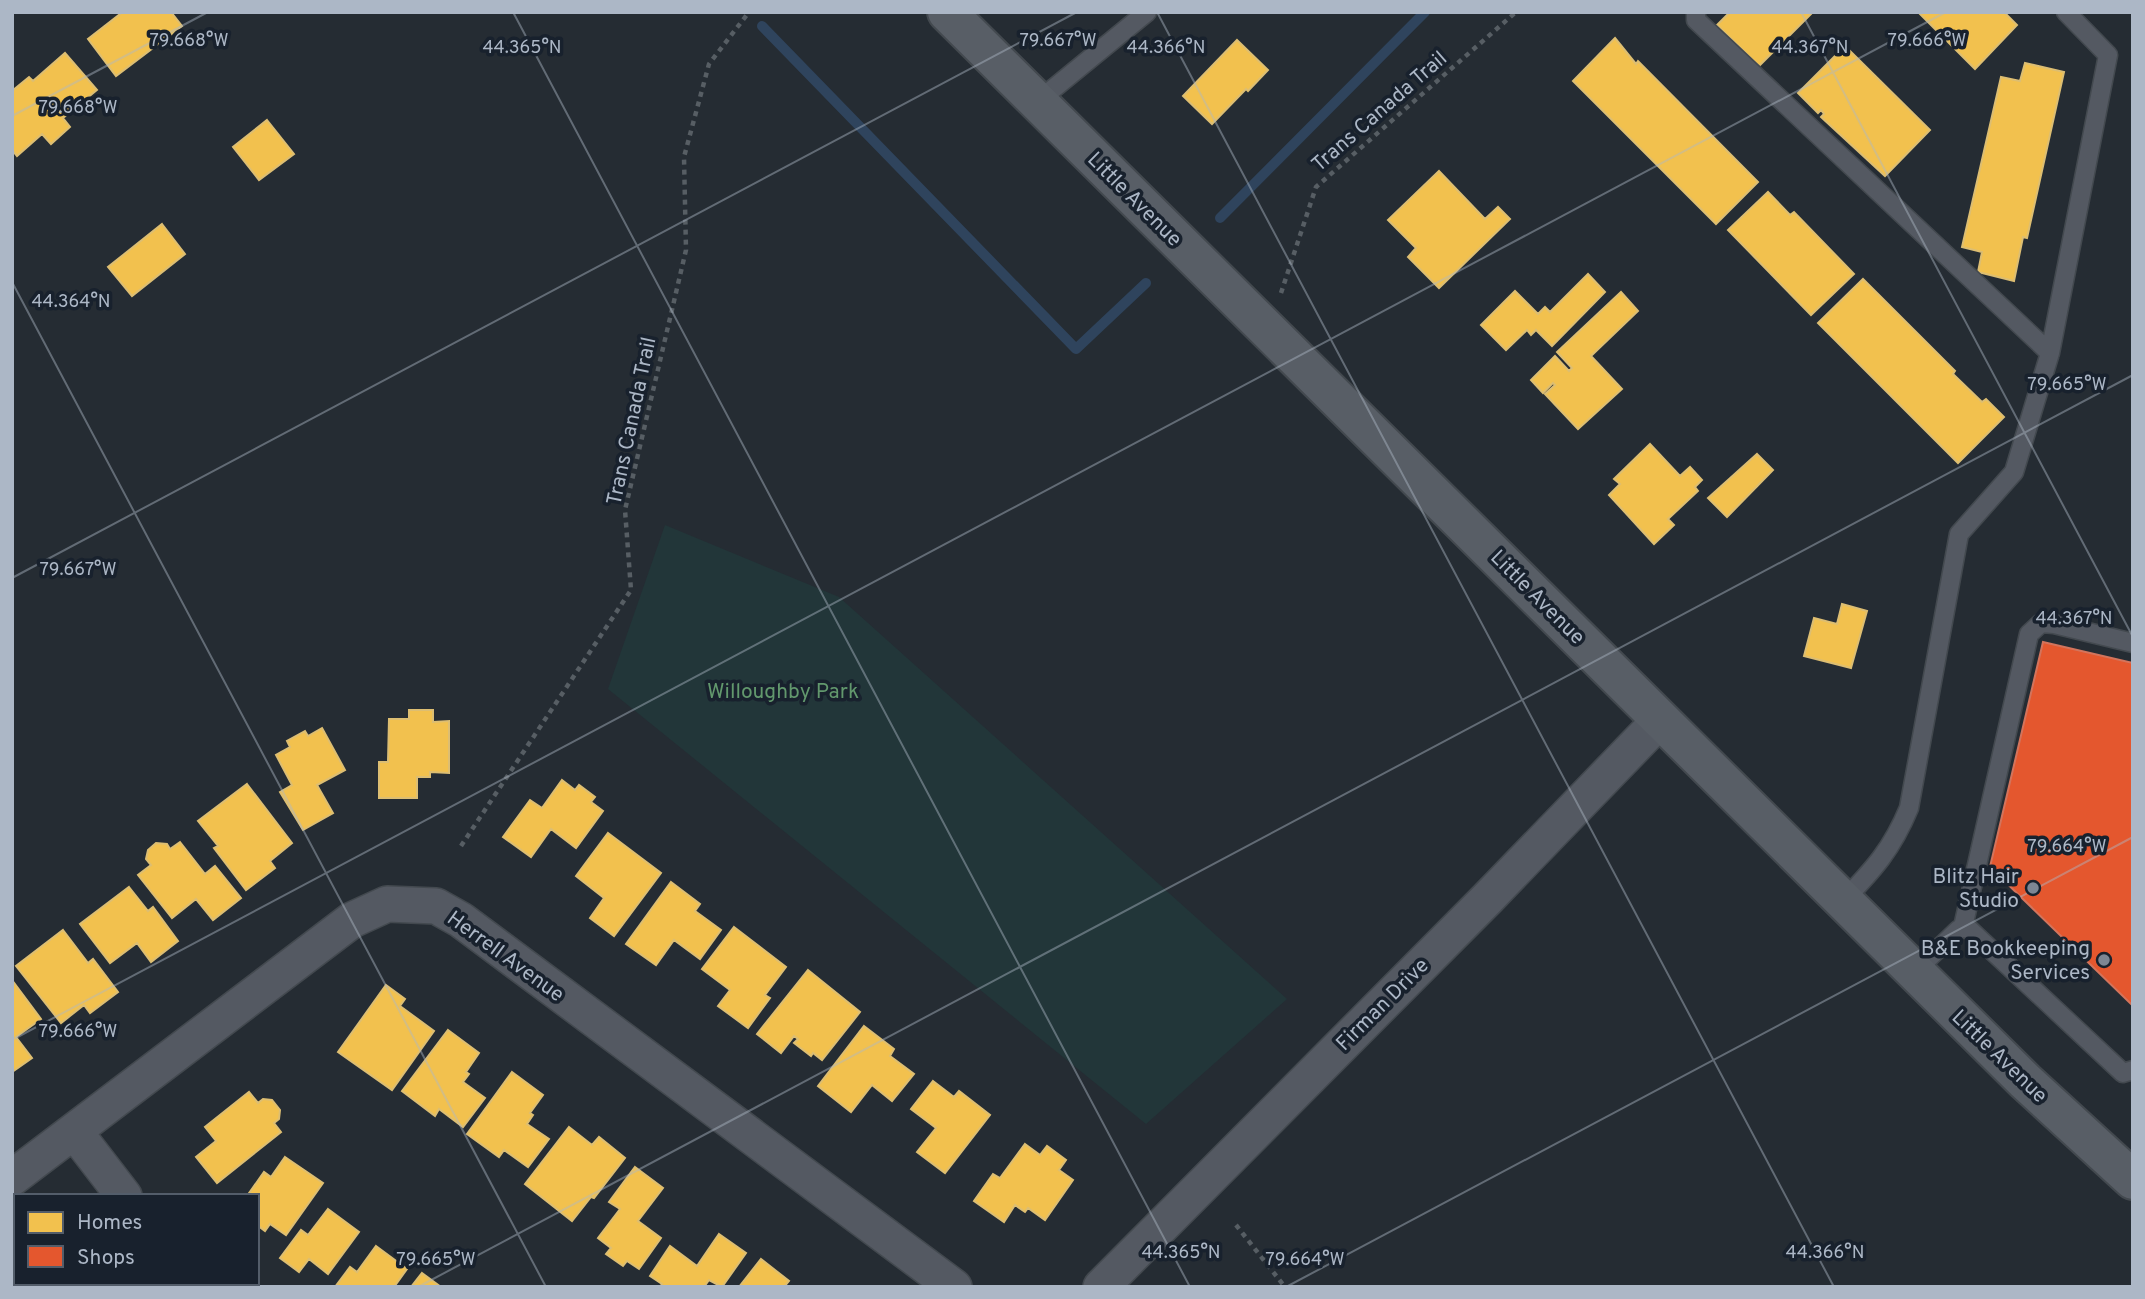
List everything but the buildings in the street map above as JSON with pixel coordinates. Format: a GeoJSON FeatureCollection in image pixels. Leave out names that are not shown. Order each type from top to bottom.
{"type":"FeatureCollection","features":[{"type":"Feature","properties":{"kind":"street","name":"Little Avenue"},"geometry":{"type":"LineString","coordinates":[[947,12],[1914,972],[2025,1081],[2133,1180]]}},
{"type":"Feature","properties":{"kind":"street","name":"Firman Drive"},"geometry":{"type":"LineString","coordinates":[[1101,1287],[1488,898],[1661,719]]}},
{"type":"Feature","properties":{"kind":"street","name":"Herrell Avenue"},"geometry":{"type":"LineString","coordinates":[[12,1178],[352,920],[387,904],[436,906],[461,920],[954,1287]]}},
{"type":"Feature","properties":{"kind":"street"},"geometry":{"type":"LineString","coordinates":[[74,1131],[122,1194]]}},
{"type":"Feature","properties":{"kind":"lane"},"geometry":{"type":"LineString","coordinates":[[1037,102],[1147,12]]}},
{"type":"Feature","properties":{"kind":"lane"},"geometry":{"type":"LineString","coordinates":[[1696,12],[1696,19],[2050,353]]}},
{"type":"Feature","properties":{"kind":"lane"},"geometry":{"type":"LineString","coordinates":[[1843,901],[1886,855],[1898,836],[1909,808],[1959,534],[2014,472],[2050,353],[2108,55],[2066,12]]}},
{"type":"Feature","properties":{"kind":"lane"},"geometry":{"type":"LineString","coordinates":[[1914,972],[1963,927],[2029,635],[2041,623],[2054,624],[2133,643]]}},
{"type":"Feature","properties":{"kind":"lane"},"geometry":{"type":"LineString","coordinates":[[1963,927],[1970,930],[2123,1073],[2133,1070]]}},
{"type":"Feature","properties":{"kind":"path","name":"Trans Canada Trail"},"geometry":{"type":"LineString","coordinates":[[461,846],[631,590],[625,510],[685,250],[684,157],[709,64],[749,12]]}},
{"type":"Feature","properties":{"kind":"path","name":"Trans Canada Trail"},"geometry":{"type":"LineString","coordinates":[[1281,293],[1316,187],[1516,12]]}},
{"type":"Feature","properties":{"kind":"path"},"geometry":{"type":"LineString","coordinates":[[1237,1225],[1285,1287]]}},
{"type":"Feature","properties":{"kind":"green space","name":"Willoughby Park"},"geometry":{"type":"Polygon","coordinates":[[[665,525],[839,597],[1287,999],[1146,1124],[608,689],[665,525]]]}},
{"type":"Feature","properties":{"kind":"waterway"},"geometry":{"type":"LineString","coordinates":[[1220,218],[1425,12]]}},
{"type":"Feature","properties":{"kind":"waterway"},"geometry":{"type":"LineString","coordinates":[[762,26],[1076,349],[1146,283]]}},
{"type":"Feature","properties":{"kind":"place","name":"Blitz Hair Studio"},"geometry":{"type":"Point","coordinates":[2033,888]}},
{"type":"Feature","properties":{"kind":"place","name":"B&E Bookkeeping Services"},"geometry":{"type":"Point","coordinates":[2104,960]}}]}
